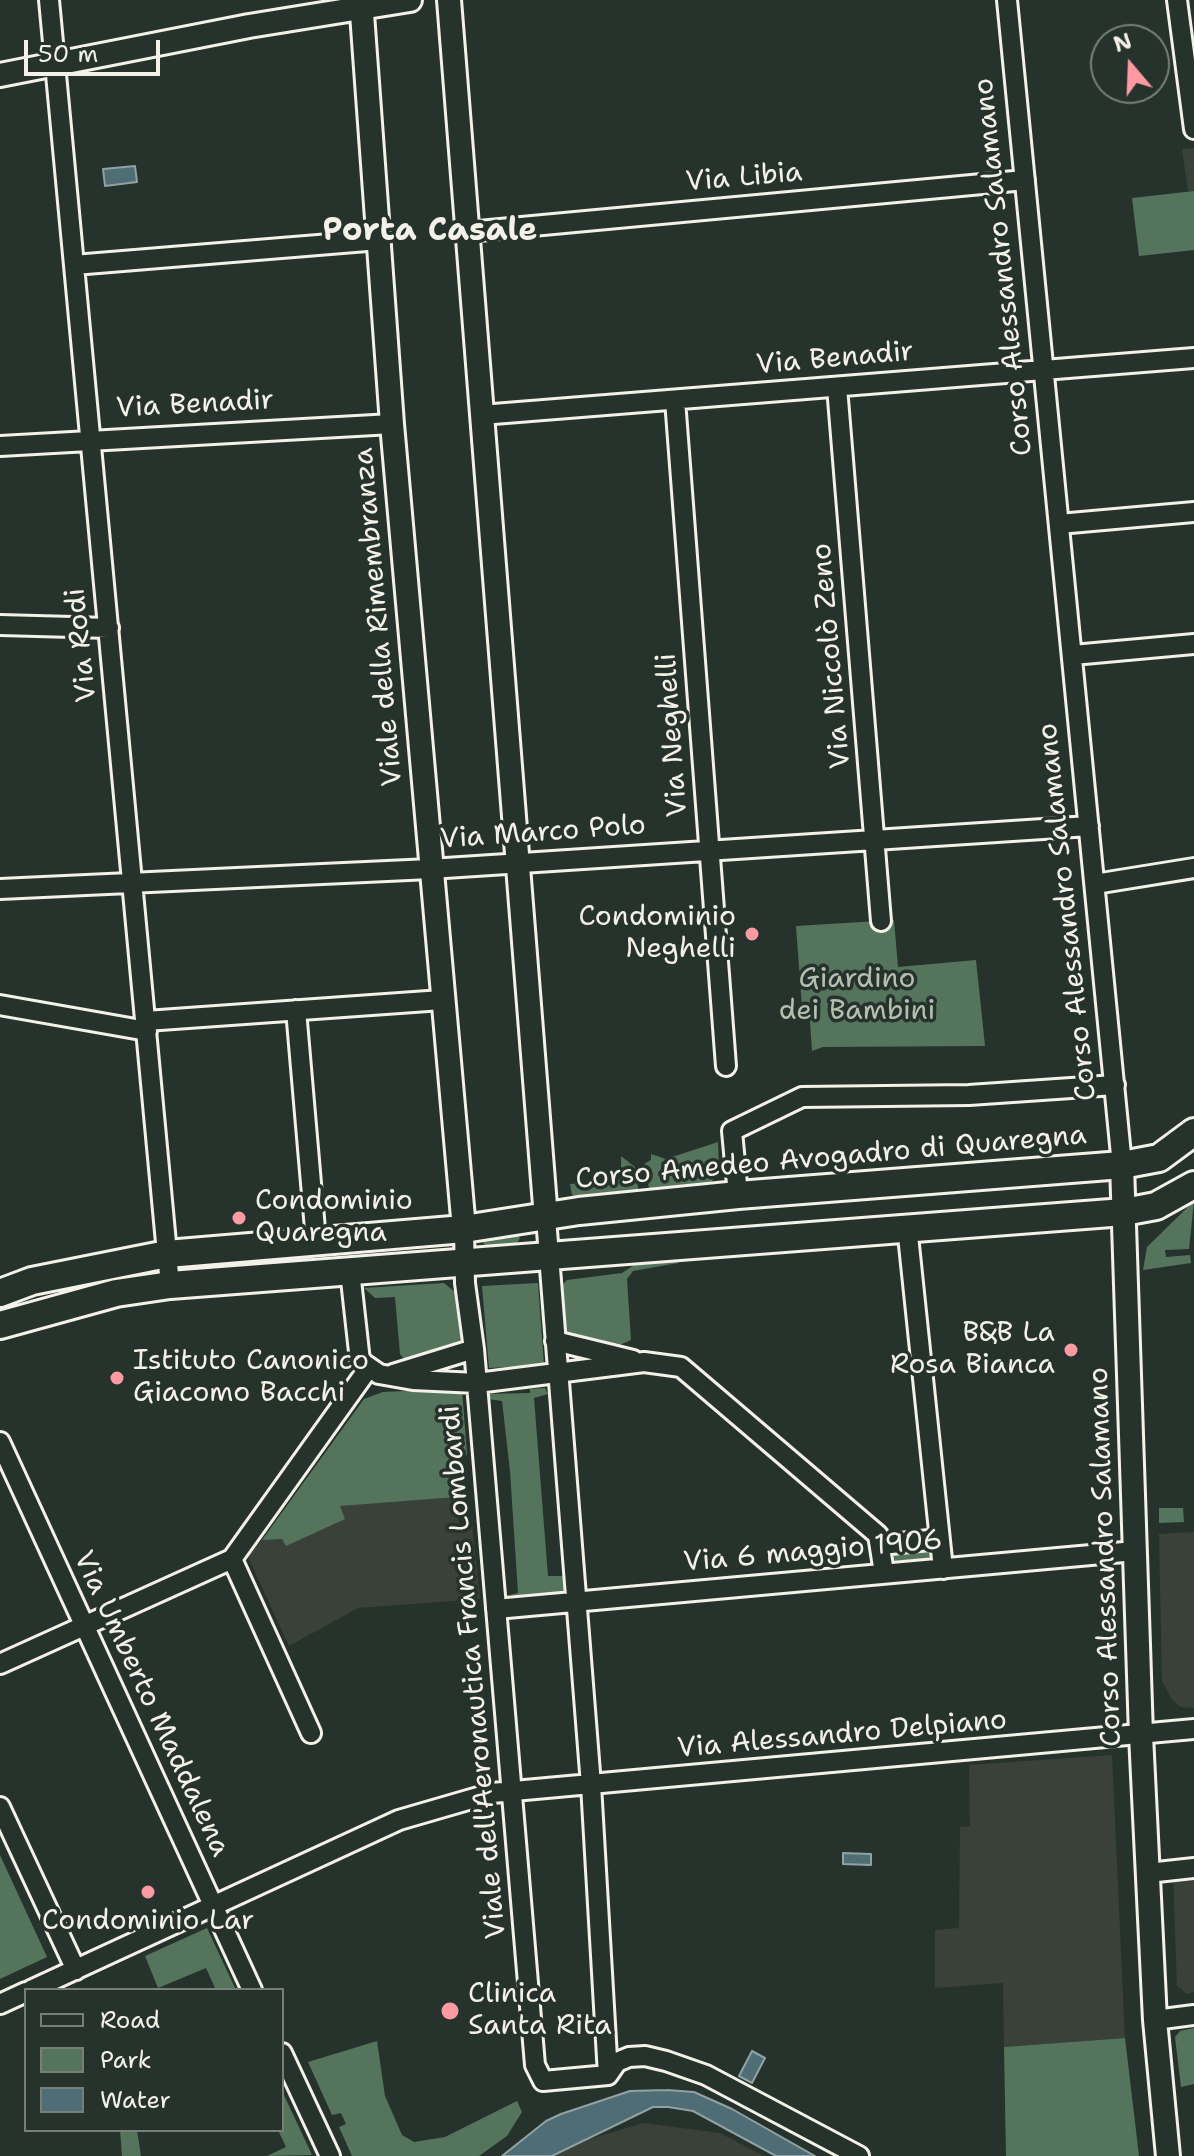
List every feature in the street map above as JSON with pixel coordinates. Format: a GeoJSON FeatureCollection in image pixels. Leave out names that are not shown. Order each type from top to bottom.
{"type":"FeatureCollection","features":[{"type":"Feature","properties":{"kind":"main road","name":"Corso Amedeo Avogadro di Quaregna"},"geometry":{"type":"LineString","coordinates":[[316,1241],[464,1229],[579,1211],[738,1195],[1122,1165],[1159,1158],[1194,1132]]}},
{"type":"Feature","properties":{"kind":"main road"},"geometry":{"type":"LineString","coordinates":[[0,1325],[116,1293],[170,1285],[907,1226],[1124,1212],[1156,1206],[1194,1185]]}},
{"type":"Feature","properties":{"kind":"main road"},"geometry":{"type":"LineString","coordinates":[[0,1293],[32,1281],[167,1254],[316,1241]]}},
{"type":"Feature","properties":{"kind":"street","name":"Via Rodi"},"geometry":{"type":"LineString","coordinates":[[49,0],[170,1285]]}},
{"type":"Feature","properties":{"kind":"street"},"geometry":{"type":"LineString","coordinates":[[0,75],[361,4],[410,0]]}},
{"type":"Feature","properties":{"kind":"street"},"geometry":{"type":"LineString","coordinates":[[449,0],[591,1785],[608,2075]]}},
{"type":"Feature","properties":{"kind":"street","name":"Corso Alessandro Salamano"},"geometry":{"type":"LineString","coordinates":[[1007,0],[1122,1165],[1141,1735],[1155,2020],[1168,2156]]}},
{"type":"Feature","properties":{"kind":"street"},"geometry":{"type":"LineString","coordinates":[[1177,0],[1194,129]]}},
{"type":"Feature","properties":{"kind":"street","name":"Viale della Rimembranza"},"geometry":{"type":"LineString","coordinates":[[361,4],[392,424],[464,1229]]}},
{"type":"Feature","properties":{"kind":"street","name":"Via Libia"},"geometry":{"type":"LineString","coordinates":[[468,232],[1025,180]]}},
{"type":"Feature","properties":{"kind":"street"},"geometry":{"type":"LineString","coordinates":[[74,265],[379,240]]}},
{"type":"Feature","properties":{"kind":"street","name":"Via Benadir"},"geometry":{"type":"LineString","coordinates":[[481,415],[1194,358]]}},
{"type":"Feature","properties":{"kind":"street","name":"Via Niccolò Zeno"},"geometry":{"type":"LineString","coordinates":[[837,387],[881,921]]}},
{"type":"Feature","properties":{"kind":"street","name":"Via Neghelli"},"geometry":{"type":"LineString","coordinates":[[675,400],[726,1066]]}},
{"type":"Feature","properties":{"kind":"street","name":"Via Benadir"},"geometry":{"type":"LineString","coordinates":[[0,446],[89,438],[392,424]]}},
{"type":"Feature","properties":{"kind":"street"},"geometry":{"type":"LineString","coordinates":[[1059,524],[1194,512]]}},
{"type":"Feature","properties":{"kind":"street"},"geometry":{"type":"LineString","coordinates":[[0,625],[109,628]]}},
{"type":"Feature","properties":{"kind":"street"},"geometry":{"type":"LineString","coordinates":[[1073,655],[1194,644]]}},
{"type":"Feature","properties":{"kind":"street","name":"Via Marco Polo"},"geometry":{"type":"LineString","coordinates":[[0,889],[430,869],[1089,826]]}},
{"type":"Feature","properties":{"kind":"street"},"geometry":{"type":"LineString","coordinates":[[1095,884],[1194,868]]}},
{"type":"Feature","properties":{"kind":"street"},"geometry":{"type":"LineString","coordinates":[[0,1005],[146,1026],[296,1010],[442,1000]]}},
{"type":"Feature","properties":{"kind":"street"},"geometry":{"type":"LineString","coordinates":[[296,1010],[316,1241]]}},
{"type":"Feature","properties":{"kind":"street"},"geometry":{"type":"LineString","coordinates":[[738,1195],[732,1131],[802,1097],[969,1095],[1115,1085]]}},
{"type":"Feature","properties":{"kind":"street"},"geometry":{"type":"LineString","coordinates":[[907,1226],[943,1569]]}},
{"type":"Feature","properties":{"kind":"street","name":"Viale dell'Aeronautica Francis Lombardi"},"geometry":{"type":"LineString","coordinates":[[464,1229],[464,1263],[535,2065],[543,2081],[608,2075]]}},
{"type":"Feature","properties":{"kind":"street"},"geometry":{"type":"LineString","coordinates":[[350,1271],[356,1345],[360,1361],[368,1369],[390,1375],[477,1383],[644,1362]]}},
{"type":"Feature","properties":{"kind":"street"},"geometry":{"type":"LineString","coordinates":[[555,1341],[644,1362],[681,1367],[878,1535],[884,1573]]}},
{"type":"Feature","properties":{"kind":"street"},"geometry":{"type":"LineString","coordinates":[[390,1375],[474,1349]]}},
{"type":"Feature","properties":{"kind":"street"},"geometry":{"type":"LineString","coordinates":[[0,1664],[232,1559],[368,1369]]}},
{"type":"Feature","properties":{"kind":"street","name":"Via Umberto Maddalena"},"geometry":{"type":"LineString","coordinates":[[0,1442],[251,1988]]}},
{"type":"Feature","properties":{"kind":"street"},"geometry":{"type":"LineString","coordinates":[[881,1545],[939,1539]]}},
{"type":"Feature","properties":{"kind":"street","name":"Via 6 maggio 1906"},"geometry":{"type":"LineString","coordinates":[[496,1609],[1135,1551]]}},
{"type":"Feature","properties":{"kind":"street"},"geometry":{"type":"LineString","coordinates":[[232,1559],[311,1733]]}},
{"type":"Feature","properties":{"kind":"street","name":"Via Alessandro Delpiano"},"geometry":{"type":"LineString","coordinates":[[35,1988],[399,1820],[459,1800],[512,1791],[1194,1729]]}},
{"type":"Feature","properties":{"kind":"street"},"geometry":{"type":"LineString","coordinates":[[0,1807],[76,1970]]}},
{"type":"Feature","properties":{"kind":"street"},"geometry":{"type":"LineString","coordinates":[[1148,1873],[1194,1868]]}},
{"type":"Feature","properties":{"kind":"street","name":"Via Alessandro Delpiano"},"geometry":{"type":"LineString","coordinates":[[0,2004],[24,1993]]}},
{"type":"Feature","properties":{"kind":"street"},"geometry":{"type":"LineString","coordinates":[[1155,2020],[1194,2015]]}},
{"type":"Feature","properties":{"kind":"street"},"geometry":{"type":"LineString","coordinates":[[608,2075],[617,2062],[645,2056],[706,2075],[859,2156]]}},
{"type":"Feature","properties":{"kind":"street"},"geometry":{"type":"LineString","coordinates":[[284,2057],[330,2156]]}},
{"type":"Feature","properties":{"kind":"shaded area"},"geometry":{"type":"Polygon","coordinates":[[[1194,148],[1194,191],[1188,191],[1182,149],[1194,148]]]}},
{"type":"Feature","properties":{"kind":"shaded area"},"geometry":{"type":"Polygon","coordinates":[[[412,1390],[467,1455],[453,1457],[456,1497],[459,1524],[472,1523],[480,1599],[358,1608],[289,1646],[247,1555],[262,1540],[364,1399],[383,1392],[412,1390]]]}},
{"type":"Feature","properties":{"kind":"shaded area"},"geometry":{"type":"Polygon","coordinates":[[[1194,1532],[1192,1708],[1181,1707],[1172,1700],[1162,1681],[1159,1534],[1194,1532]]]}},
{"type":"Feature","properties":{"kind":"shaded area"},"geometry":{"type":"Polygon","coordinates":[[[1112,1755],[1125,2038],[1004,2047],[1003,1983],[935,1988],[935,1930],[959,1928],[960,1827],[970,1826],[969,1765],[1112,1755]]]}},
{"type":"Feature","properties":{"kind":"shaded area"},"geometry":{"type":"Polygon","coordinates":[[[1194,1873],[1194,1992],[1187,1994],[1177,1986],[1173,1875],[1194,1873]]]}},
{"type":"Feature","properties":{"kind":"shaded area"},"geometry":{"type":"Polygon","coordinates":[[[643,2123],[720,2133],[764,2156],[534,2156],[643,2123]]]}},
{"type":"Feature","properties":{"kind":"green space"},"geometry":{"type":"Polygon","coordinates":[[[1194,191],[1194,250],[1139,256],[1132,198],[1194,191]]]}},
{"type":"Feature","properties":{"kind":"green space","name":"Giardino dei Bambini"},"geometry":{"type":"Polygon","coordinates":[[[894,920],[898,967],[976,960],[985,1046],[823,1047],[812,1051],[809,1007],[802,1007],[796,926],[894,920]]]}},
{"type":"Feature","properties":{"kind":"green space"},"geometry":{"type":"Polygon","coordinates":[[[718,1142],[719,1168],[711,1183],[650,1193],[644,1164],[651,1160],[651,1154],[666,1159],[718,1142]]]}},
{"type":"Feature","properties":{"kind":"green space"},"geometry":{"type":"Polygon","coordinates":[[[621,1156],[635,1167],[639,1194],[580,1199],[572,1195],[570,1184],[621,1179],[621,1156]]]}},
{"type":"Feature","properties":{"kind":"green space"},"geometry":{"type":"Polygon","coordinates":[[[1194,1201],[1189,1249],[1165,1250],[1166,1257],[1190,1255],[1191,1263],[1143,1270],[1147,1247],[1194,1201]]]}},
{"type":"Feature","properties":{"kind":"green space"},"geometry":{"type":"Polygon","coordinates":[[[516,1233],[520,1238],[517,1243],[485,1246],[483,1242],[483,1237],[516,1233]]]}},
{"type":"Feature","properties":{"kind":"green space"},"geometry":{"type":"Polygon","coordinates":[[[677,1258],[678,1263],[633,1271],[627,1279],[631,1340],[615,1347],[570,1337],[566,1332],[561,1286],[567,1280],[622,1273],[637,1263],[677,1258]]]}},
{"type":"Feature","properties":{"kind":"green space"},"geometry":{"type":"Polygon","coordinates":[[[444,1283],[460,1296],[464,1339],[413,1362],[405,1360],[400,1354],[395,1297],[375,1298],[364,1288],[444,1283]]]}},
{"type":"Feature","properties":{"kind":"green space"},"geometry":{"type":"Polygon","coordinates":[[[538,1283],[544,1365],[489,1368],[482,1286],[538,1283]]]}},
{"type":"Feature","properties":{"kind":"green space"},"geometry":{"type":"Polygon","coordinates":[[[545,1388],[548,1394],[534,1398],[548,1576],[563,1576],[564,1592],[505,1596],[518,1593],[510,1471],[502,1401],[488,1399],[487,1394],[530,1393],[530,1389],[545,1388]]]}},
{"type":"Feature","properties":{"kind":"green space"},"geometry":{"type":"Polygon","coordinates":[[[462,1389],[467,1455],[453,1457],[456,1497],[340,1506],[345,1519],[286,1546],[282,1539],[262,1540],[364,1399],[383,1392],[462,1389]]]}},
{"type":"Feature","properties":{"kind":"green space"},"geometry":{"type":"Polygon","coordinates":[[[1159,1508],[1183,1508],[1184,1522],[1159,1523],[1159,1508]]]}},
{"type":"Feature","properties":{"kind":"green space"},"geometry":{"type":"Polygon","coordinates":[[[930,1550],[931,1559],[893,1563],[893,1553],[930,1550]]]}},
{"type":"Feature","properties":{"kind":"green space"},"geometry":{"type":"Polygon","coordinates":[[[0,1855],[47,1957],[0,1979],[0,1855]]]}},
{"type":"Feature","properties":{"kind":"green space"},"geometry":{"type":"Polygon","coordinates":[[[207,1928],[235,1988],[215,1988],[206,1968],[158,1988],[145,1956],[207,1928]]]}},
{"type":"Feature","properties":{"kind":"green space"},"geometry":{"type":"Polygon","coordinates":[[[1194,2028],[1194,2084],[1181,2087],[1175,2037],[1180,2031],[1194,2028]]]}},
{"type":"Feature","properties":{"kind":"green space"},"geometry":{"type":"Polygon","coordinates":[[[1125,2038],[1139,2156],[1006,2156],[1004,2047],[1125,2038]]]}},
{"type":"Feature","properties":{"kind":"green space"},"geometry":{"type":"Polygon","coordinates":[[[377,2041],[385,2096],[402,2135],[414,2142],[445,2137],[517,2101],[522,2112],[507,2136],[479,2156],[352,2156],[339,2127],[346,2124],[341,2113],[332,2115],[308,2062],[377,2041]]]}},
{"type":"Feature","properties":{"kind":"green space"},"geometry":{"type":"Polygon","coordinates":[[[284,2094],[312,2155],[267,2156],[286,2147],[279,2132],[284,2132],[284,2094]]]}},
{"type":"Feature","properties":{"kind":"green space"},"geometry":{"type":"Polygon","coordinates":[[[120,2132],[137,2132],[141,2156],[122,2156],[120,2132]]]}},
{"type":"Feature","properties":{"kind":"water"},"geometry":{"type":"Polygon","coordinates":[[[135,166],[137,182],[105,186],[103,169],[135,166]]]}},
{"type":"Feature","properties":{"kind":"water"},"geometry":{"type":"Polygon","coordinates":[[[843,1853],[871,1854],[871,1865],[843,1864],[843,1853]]]}},
{"type":"Feature","properties":{"kind":"water"},"geometry":{"type":"Polygon","coordinates":[[[752,2051],[765,2058],[752,2083],[739,2076],[752,2051]]]}},
{"type":"Feature","properties":{"kind":"water"},"geometry":{"type":"Polygon","coordinates":[[[630,2091],[694,2092],[732,2109],[815,2156],[776,2156],[693,2111],[653,2107],[552,2156],[502,2156],[546,2121],[561,2114],[630,2091]]]}},
{"type":"Feature","properties":{"kind":"place","name":"Condominio Neghelli"},"geometry":{"type":"Point","coordinates":[752,934]}},
{"type":"Feature","properties":{"kind":"place","name":"Condominio Quaregna"},"geometry":{"type":"Point","coordinates":[239,1218]}},
{"type":"Feature","properties":{"kind":"place","name":"B&B La Rosa Bianca"},"geometry":{"type":"Point","coordinates":[1071,1350]}},
{"type":"Feature","properties":{"kind":"place","name":"Istituto Canonico Giacomo Bacchi"},"geometry":{"type":"Point","coordinates":[117,1378]}},
{"type":"Feature","properties":{"kind":"place","name":"Condominio Lar"},"geometry":{"type":"Point","coordinates":[148,1892]}},
{"type":"Feature","properties":{"kind":"place","name":"Clinica Santa Rita"},"geometry":{"type":"Point","coordinates":[450,2011]}},
{"type":"Feature","properties":{"kind":"district","name":"Porta Casale"},"geometry":{"type":"Point","coordinates":[430,232]}}]}
